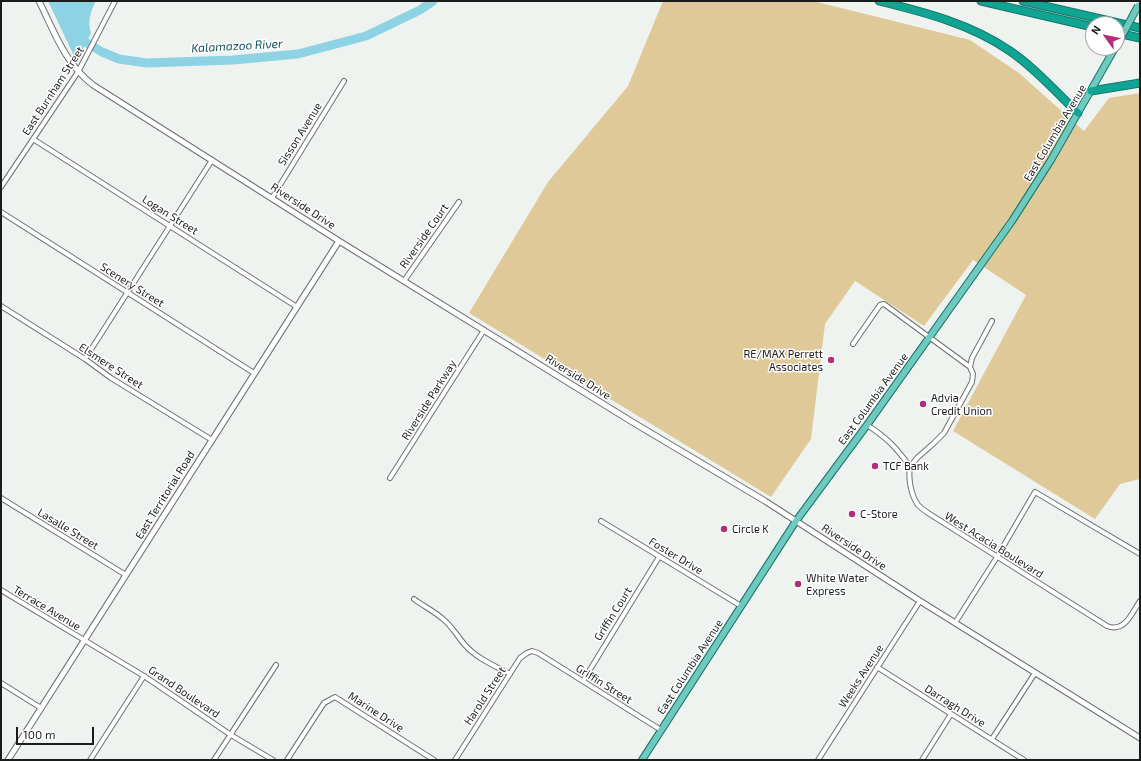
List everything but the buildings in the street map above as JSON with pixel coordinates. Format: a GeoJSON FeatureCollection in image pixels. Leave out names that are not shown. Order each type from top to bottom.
{"type":"FeatureCollection","features":[{"type":"Feature","properties":{"kind":"highway"},"geometry":{"type":"LineString","coordinates":[[879,1],[912,9],[948,21],[988,38],[1010,51],[1031,67],[1078,113]]}},
{"type":"Feature","properties":{"kind":"highway"},"geometry":{"type":"LineString","coordinates":[[981,1],[1085,25]]}},
{"type":"Feature","properties":{"kind":"highway"},"geometry":{"type":"LineString","coordinates":[[1023,1],[1140,28]]}},
{"type":"Feature","properties":{"kind":"highway"},"geometry":{"type":"LineString","coordinates":[[1125,35],[1140,38]]}},
{"type":"Feature","properties":{"kind":"highway"},"geometry":{"type":"LineString","coordinates":[[1091,90],[1140,83]]}},
{"type":"Feature","properties":{"kind":"main road"},"geometry":{"type":"LineString","coordinates":[[1125,30],[1139,4]]}},
{"type":"Feature","properties":{"kind":"main road","name":"East Columbia Avenue"},"geometry":{"type":"LineString","coordinates":[[642,760],[796,521],[868,425],[1012,221],[1051,160],[1112,56]]}},
{"type":"Feature","properties":{"kind":"street","name":"Riverside Drive"},"geometry":{"type":"LineString","coordinates":[[39,1],[65,55],[78,72],[93,84],[339,241],[796,521],[920,601],[1140,738]]}},
{"type":"Feature","properties":{"kind":"street","name":"East Burnham Street"},"geometry":{"type":"LineString","coordinates":[[1,187],[78,72],[115,1]]}},
{"type":"Feature","properties":{"kind":"street","name":"Sisson Avenue"},"geometry":{"type":"LineString","coordinates":[[272,198],[344,80]]}},
{"type":"Feature","properties":{"kind":"street","name":"Logan Street"},"geometry":{"type":"LineString","coordinates":[[33,139],[297,307]]}},
{"type":"Feature","properties":{"kind":"street"},"geometry":{"type":"LineString","coordinates":[[84,359],[212,160]]}},
{"type":"Feature","properties":{"kind":"street","name":"Riverside Court"},"geometry":{"type":"LineString","coordinates":[[404,281],[459,202]]}},
{"type":"Feature","properties":{"kind":"street","name":"Scenery Street"},"geometry":{"type":"LineString","coordinates":[[1,212],[254,373]]}},
{"type":"Feature","properties":{"kind":"street","name":"East Territorial Road"},"geometry":{"type":"LineString","coordinates":[[8,760],[339,241]]}},
{"type":"Feature","properties":{"kind":"street"},"geometry":{"type":"LineString","coordinates":[[853,344],[880,305],[884,304],[970,367]]}},
{"type":"Feature","properties":{"kind":"street","name":"Elsmere Street"},"geometry":{"type":"LineString","coordinates":[[1,306],[111,378],[212,440]]}},
{"type":"Feature","properties":{"kind":"street"},"geometry":{"type":"LineString","coordinates":[[868,425],[900,452],[910,467],[916,458],[944,433],[972,382],[970,367],[972,358],[992,320]]}},
{"type":"Feature","properties":{"kind":"street","name":"Riverside Parkway"},"geometry":{"type":"LineString","coordinates":[[390,478],[484,330]]}},
{"type":"Feature","properties":{"kind":"street","name":"West Acacia Boulevard"},"geometry":{"type":"LineString","coordinates":[[910,467],[909,472],[913,495],[919,506],[1109,627],[1116,628],[1122,626],[1140,601]]}},
{"type":"Feature","properties":{"kind":"street"},"geometry":{"type":"LineString","coordinates":[[955,623],[998,557],[1035,492],[1140,554]]}},
{"type":"Feature","properties":{"kind":"street","name":"Lasalle Street"},"geometry":{"type":"LineString","coordinates":[[1,498],[126,575]]}},
{"type":"Feature","properties":{"kind":"street","name":"Foster Drive"},"geometry":{"type":"LineString","coordinates":[[601,521],[741,606]]}},
{"type":"Feature","properties":{"kind":"street","name":"Griffin Court"},"geometry":{"type":"LineString","coordinates":[[582,681],[659,557]]}},
{"type":"Feature","properties":{"kind":"street","name":"Terrace Avenue"},"geometry":{"type":"LineString","coordinates":[[1,590],[84,641]]}},
{"type":"Feature","properties":{"kind":"street"},"geometry":{"type":"LineString","coordinates":[[414,599],[442,618],[457,632],[464,644],[471,650],[488,662],[510,674]]}},
{"type":"Feature","properties":{"kind":"street","name":"Weeks Avenue"},"geometry":{"type":"LineString","coordinates":[[818,760],[920,601]]}},
{"type":"Feature","properties":{"kind":"street","name":"Grand Boulevard"},"geometry":{"type":"LineString","coordinates":[[84,641],[144,676],[273,760]]}},
{"type":"Feature","properties":{"kind":"street","name":"Harold Street"},"geometry":{"type":"LineString","coordinates":[[455,760],[520,658],[526,653],[532,651],[538,653]]}},
{"type":"Feature","properties":{"kind":"street","name":"Griffin Street"},"geometry":{"type":"LineString","coordinates":[[538,653],[661,730]]}},
{"type":"Feature","properties":{"kind":"street"},"geometry":{"type":"LineString","coordinates":[[214,760],[276,666]]}},
{"type":"Feature","properties":{"kind":"street","name":"Darragh Drive"},"geometry":{"type":"LineString","coordinates":[[877,667],[1024,760]]}},
{"type":"Feature","properties":{"kind":"street"},"geometry":{"type":"LineString","coordinates":[[992,739],[1035,673]]}},
{"type":"Feature","properties":{"kind":"street"},"geometry":{"type":"LineString","coordinates":[[90,760],[144,676]]}},
{"type":"Feature","properties":{"kind":"street"},"geometry":{"type":"LineString","coordinates":[[1,683],[41,708]]}},
{"type":"Feature","properties":{"kind":"street","name":"Marine Drive"},"geometry":{"type":"LineString","coordinates":[[287,760],[324,703],[334,697],[434,760]]}},
{"type":"Feature","properties":{"kind":"street"},"geometry":{"type":"LineString","coordinates":[[922,760],[951,714]]}},
{"type":"Feature","properties":{"kind":"shaded area"},"geometry":{"type":"Polygon","coordinates":[[[663,1],[813,1],[970,40],[1019,73],[1084,131],[1109,98],[1140,93],[1140,479],[1120,484],[1095,519],[953,431],[1026,295],[973,260],[924,326],[855,281],[825,324],[811,439],[771,497],[469,313],[548,182],[628,86],[663,1]]]}},
{"type":"Feature","properties":{"kind":"water"},"geometry":{"type":"Polygon","coordinates":[[[48,1],[96,1],[90,16],[89,25],[91,33],[79,57],[74,56],[48,1]]]}},
{"type":"Feature","properties":{"kind":"waterway","name":"Kalamazoo River"},"geometry":{"type":"LineString","coordinates":[[77,35],[79,38],[102,52],[119,59],[147,63],[233,60],[298,54],[366,36],[420,10],[433,1]]}},
{"type":"Feature","properties":{"kind":"place","name":"RE/MAX Perrett Associates"},"geometry":{"type":"Point","coordinates":[831,360]}},
{"type":"Feature","properties":{"kind":"place","name":"Advia Credit Union"},"geometry":{"type":"Point","coordinates":[923,404]}},
{"type":"Feature","properties":{"kind":"place","name":"TCF Bank"},"geometry":{"type":"Point","coordinates":[875,466]}},
{"type":"Feature","properties":{"kind":"place","name":"C-Store"},"geometry":{"type":"Point","coordinates":[852,514]}},
{"type":"Feature","properties":{"kind":"place","name":"Circle K"},"geometry":{"type":"Point","coordinates":[724,529]}},
{"type":"Feature","properties":{"kind":"place","name":"White Water Express"},"geometry":{"type":"Point","coordinates":[798,584]}}]}
